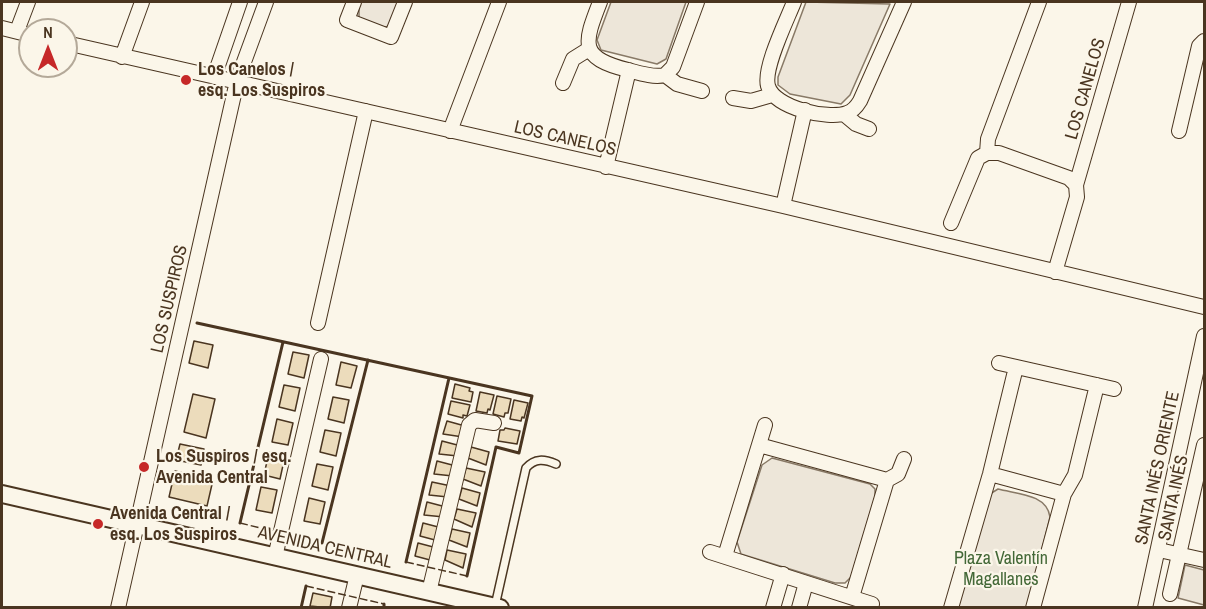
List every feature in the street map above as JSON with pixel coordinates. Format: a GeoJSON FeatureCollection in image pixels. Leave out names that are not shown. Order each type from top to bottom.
{"type":"FeatureCollection","features":[{"type":"Feature","properties":{"kind":"street"},"geometry":{"type":"LineString","coordinates":[[26,18],[28,2]]}},
{"type":"Feature","properties":{"kind":"street"},"geometry":{"type":"LineString","coordinates":[[122,57],[142,2]]}},
{"type":"Feature","properties":{"kind":"street"},"geometry":{"type":"LineString","coordinates":[[214,76],[240,2]]}},
{"type":"Feature","properties":{"kind":"street","name":"LOS SUSPIROS"},"geometry":{"type":"LineString","coordinates":[[118,608],[237,81],[266,2]]}},
{"type":"Feature","properties":{"kind":"street"},"geometry":{"type":"LineString","coordinates":[[354,2],[347,20],[392,37],[405,2]]}},
{"type":"Feature","properties":{"kind":"street"},"geometry":{"type":"LineString","coordinates":[[450,131],[499,2]]}},
{"type":"Feature","properties":{"kind":"street"},"geometry":{"type":"LineString","coordinates":[[600,2],[587,35],[589,50],[602,63],[659,76],[665,75],[673,67],[698,2]]}},
{"type":"Feature","properties":{"kind":"street"},"geometry":{"type":"LineString","coordinates":[[794,2],[767,75],[768,87],[772,95],[782,103],[805,110],[844,114],[854,109],[860,100],[904,2]]}},
{"type":"Feature","properties":{"kind":"street"},"geometry":{"type":"LineString","coordinates":[[987,153],[988,139],[1039,2]]}},
{"type":"Feature","properties":{"kind":"street","name":"LOS CANELOS"},"geometry":{"type":"LineString","coordinates":[[1055,272],[1077,197],[1076,185],[1129,2]]}},
{"type":"Feature","properties":{"kind":"street"},"geometry":{"type":"LineString","coordinates":[[2,28],[18,32]]}},
{"type":"Feature","properties":{"kind":"street"},"geometry":{"type":"LineString","coordinates":[[1179,131],[1199,46],[1204,41]]}},
{"type":"Feature","properties":{"kind":"street","name":"LOS CANELOS"},"geometry":{"type":"LineString","coordinates":[[78,46],[783,206],[1204,307]]}},
{"type":"Feature","properties":{"kind":"street"},"geometry":{"type":"LineString","coordinates":[[563,83],[573,59],[589,50]]}},
{"type":"Feature","properties":{"kind":"street"},"geometry":{"type":"LineString","coordinates":[[606,167],[628,70]]}},
{"type":"Feature","properties":{"kind":"street"},"geometry":{"type":"LineString","coordinates":[[665,75],[677,84],[702,91]]}},
{"type":"Feature","properties":{"kind":"street"},"geometry":{"type":"LineString","coordinates":[[733,98],[751,100],[772,95]]}},
{"type":"Feature","properties":{"kind":"street"},"geometry":{"type":"LineString","coordinates":[[783,206],[805,110]]}},
{"type":"Feature","properties":{"kind":"street"},"geometry":{"type":"LineString","coordinates":[[318,323],[366,111]]}},
{"type":"Feature","properties":{"kind":"street"},"geometry":{"type":"LineString","coordinates":[[844,114],[856,124],[869,129]]}},
{"type":"Feature","properties":{"kind":"street"},"geometry":{"type":"LineString","coordinates":[[951,223],[978,159],[987,153],[999,153],[1069,178],[1076,185]]}},
{"type":"Feature","properties":{"kind":"street","name":"SANTA INÉS ORIENTE"},"geometry":{"type":"LineString","coordinates":[[1144,608],[1204,336]]}},
{"type":"Feature","properties":{"kind":"street"},"geometry":{"type":"LineString","coordinates":[[275,557],[321,359]]}},
{"type":"Feature","properties":{"kind":"street"},"geometry":{"type":"LineString","coordinates":[[999,363],[1114,389]]}},
{"type":"Feature","properties":{"kind":"street"},"geometry":{"type":"LineString","coordinates":[[951,608],[990,474],[1016,367]]}},
{"type":"Feature","properties":{"kind":"street"},"geometry":{"type":"LineString","coordinates":[[1033,608],[1064,494],[1075,475],[1097,385]]}},
{"type":"Feature","properties":{"kind":"street"},"geometry":{"type":"LineString","coordinates":[[429,592],[469,425],[475,420],[494,423]]}},
{"type":"Feature","properties":{"kind":"street"},"geometry":{"type":"LineString","coordinates":[[725,556],[765,425]]}},
{"type":"Feature","properties":{"kind":"street"},"geometry":{"type":"LineString","coordinates":[[759,445],[887,480],[898,474],[904,459]]}},
{"type":"Feature","properties":{"kind":"street","name":"SANTA INÉS"},"geometry":{"type":"LineString","coordinates":[[1170,594],[1202,463],[1204,445]]}},
{"type":"Feature","properties":{"kind":"street"},"geometry":{"type":"LineString","coordinates":[[990,474],[1064,494]]}},
{"type":"Feature","properties":{"kind":"street"},"geometry":{"type":"LineString","coordinates":[[852,597],[887,480]]}},
{"type":"Feature","properties":{"kind":"street","name":"AVENIDA CENTRAL"},"geometry":{"type":"LineString","coordinates":[[2,494],[497,607]]}},
{"type":"Feature","properties":{"kind":"street"},"geometry":{"type":"LineString","coordinates":[[1158,550],[1204,560]]}},
{"type":"Feature","properties":{"kind":"street"},"geometry":{"type":"LineString","coordinates":[[710,552],[872,604]]}},
{"type":"Feature","properties":{"kind":"street"},"geometry":{"type":"LineString","coordinates":[[773,608],[783,574]]}},
{"type":"Feature","properties":{"kind":"street"},"geometry":{"type":"LineString","coordinates":[[349,608],[357,575]]}},
{"type":"Feature","properties":{"kind":"street"},"geometry":{"type":"LineString","coordinates":[[799,608],[806,583]]}},
{"type":"Feature","properties":{"kind":"lane"},"geometry":{"type":"LineString","coordinates":[[497,607],[526,468],[532,462],[541,460],[556,464]]}},
{"type":"Feature","properties":{"kind":"green space"},"geometry":{"type":"Polygon","coordinates":[[[359,2],[400,2],[391,26],[378,28],[359,20],[359,2]]]}},
{"type":"Feature","properties":{"kind":"green space"},"geometry":{"type":"Polygon","coordinates":[[[611,2],[686,2],[666,59],[657,64],[601,50],[597,40],[611,2]]]}},
{"type":"Feature","properties":{"kind":"green space"},"geometry":{"type":"Polygon","coordinates":[[[806,2],[890,4],[850,95],[841,104],[790,94],[778,85],[778,77],[806,2]]]}},
{"type":"Feature","properties":{"kind":"green space"},"geometry":{"type":"Polygon","coordinates":[[[772,458],[870,484],[875,489],[875,497],[851,577],[845,583],[835,583],[741,554],[737,542],[762,465],[772,458]]]}},
{"type":"Feature","properties":{"kind":"green space","name":"Plaza Valentín Magallanes"},"geometry":{"type":"Polygon","coordinates":[[[998,489],[1030,496],[1048,509],[1050,517],[1028,607],[956,608],[990,494],[998,489]]]}},
{"type":"Feature","properties":{"kind":"green space"},"geometry":{"type":"Polygon","coordinates":[[[1185,565],[1204,570],[1204,605],[1178,598],[1185,565]]]}},
{"type":"Feature","properties":{"kind":"building"},"geometry":{"type":"Polygon","coordinates":[[[194,341],[213,345],[208,368],[189,363],[194,341]]]}},
{"type":"Feature","properties":{"kind":"building"},"geometry":{"type":"Polygon","coordinates":[[[293,352],[309,355],[304,378],[288,374],[293,352]]]}},
{"type":"Feature","properties":{"kind":"building"},"geometry":{"type":"Polygon","coordinates":[[[341,362],[357,366],[351,388],[336,385],[341,362]]]}},
{"type":"Feature","properties":{"kind":"building"},"geometry":{"type":"Polygon","coordinates":[[[455,384],[470,388],[469,391],[473,392],[471,402],[452,398],[455,384]]]}},
{"type":"Feature","properties":{"kind":"building"},"geometry":{"type":"Polygon","coordinates":[[[284,385],[300,388],[295,411],[279,407],[284,385]]]}},
{"type":"Feature","properties":{"kind":"building"},"geometry":{"type":"Polygon","coordinates":[[[480,392],[494,395],[487,413],[476,411],[480,392]]]}},
{"type":"Feature","properties":{"kind":"building"},"geometry":{"type":"Polygon","coordinates":[[[193,394],[215,399],[206,438],[184,432],[193,394]]]}},
{"type":"Feature","properties":{"kind":"building"},"geometry":{"type":"Polygon","coordinates":[[[497,396],[511,399],[508,413],[505,413],[504,417],[493,414],[497,396]]]}},
{"type":"Feature","properties":{"kind":"building"},"geometry":{"type":"Polygon","coordinates":[[[333,397],[349,400],[344,423],[328,419],[333,397]]]}},
{"type":"Feature","properties":{"kind":"building"},"geometry":{"type":"Polygon","coordinates":[[[514,400],[528,403],[521,421],[510,419],[514,400]]]}},
{"type":"Feature","properties":{"kind":"building"},"geometry":{"type":"Polygon","coordinates":[[[451,401],[470,405],[467,416],[463,415],[463,418],[448,414],[451,401]]]}},
{"type":"Feature","properties":{"kind":"building"},"geometry":{"type":"Polygon","coordinates":[[[277,419],[293,423],[288,445],[272,442],[277,419]]]}},
{"type":"Feature","properties":{"kind":"building"},"geometry":{"type":"Polygon","coordinates":[[[447,421],[465,426],[463,437],[443,434],[447,421]]]}},
{"type":"Feature","properties":{"kind":"building"},"geometry":{"type":"Polygon","coordinates":[[[505,428],[520,431],[517,444],[498,441],[500,430],[505,428]]]}},
{"type":"Feature","properties":{"kind":"building"},"geometry":{"type":"Polygon","coordinates":[[[325,430],[341,433],[336,456],[320,452],[325,430]]]}},
{"type":"Feature","properties":{"kind":"building"},"geometry":{"type":"Polygon","coordinates":[[[442,441],[461,446],[458,456],[439,454],[442,441]]]}},
{"type":"Feature","properties":{"kind":"building"},"geometry":{"type":"Polygon","coordinates":[[[180,444],[204,449],[201,465],[176,460],[180,444]]]}},
{"type":"Feature","properties":{"kind":"building"},"geometry":{"type":"Polygon","coordinates":[[[471,447],[489,452],[486,465],[468,458],[471,447]]]}},
{"type":"Feature","properties":{"kind":"building"},"geometry":{"type":"Polygon","coordinates":[[[269,452],[285,456],[280,479],[264,475],[269,452]]]}},
{"type":"Feature","properties":{"kind":"building"},"geometry":{"type":"Polygon","coordinates":[[[437,461],[456,466],[453,476],[434,474],[437,461]]]}},
{"type":"Feature","properties":{"kind":"building"},"geometry":{"type":"Polygon","coordinates":[[[317,464],[333,467],[328,490],[312,486],[317,464]]]}},
{"type":"Feature","properties":{"kind":"building"},"geometry":{"type":"Polygon","coordinates":[[[466,468],[485,472],[481,486],[463,479],[466,468]]]}},
{"type":"Feature","properties":{"kind":"building"},"geometry":{"type":"Polygon","coordinates":[[[175,471],[213,480],[207,506],[169,497],[175,471]]]}},
{"type":"Feature","properties":{"kind":"building"},"geometry":{"type":"Polygon","coordinates":[[[432,482],[451,486],[448,497],[429,495],[432,482]]]}},
{"type":"Feature","properties":{"kind":"building"},"geometry":{"type":"Polygon","coordinates":[[[261,487],[277,490],[272,513],[256,510],[261,487]]]}},
{"type":"Feature","properties":{"kind":"building"},"geometry":{"type":"Polygon","coordinates":[[[462,488],[480,493],[477,506],[459,499],[462,488]]]}},
{"type":"Feature","properties":{"kind":"building"},"geometry":{"type":"Polygon","coordinates":[[[309,498],[325,502],[320,524],[304,521],[309,498]]]}},
{"type":"Feature","properties":{"kind":"building"},"geometry":{"type":"Polygon","coordinates":[[[427,502],[446,507],[444,517],[424,515],[427,502]]]}},
{"type":"Feature","properties":{"kind":"building"},"geometry":{"type":"Polygon","coordinates":[[[457,509],[476,513],[472,527],[454,519],[457,509]]]}},
{"type":"Feature","properties":{"kind":"building"},"geometry":{"type":"Polygon","coordinates":[[[423,523],[442,528],[435,540],[420,536],[423,523]]]}},
{"type":"Feature","properties":{"kind":"building"},"geometry":{"type":"Polygon","coordinates":[[[452,529],[470,533],[467,547],[449,540],[452,529]]]}},
{"type":"Feature","properties":{"kind":"building"},"geometry":{"type":"Polygon","coordinates":[[[418,543],[437,548],[430,560],[415,556],[418,543]]]}},
{"type":"Feature","properties":{"kind":"building"},"geometry":{"type":"Polygon","coordinates":[[[447,550],[466,554],[463,568],[445,560],[447,550]]]}},
{"type":"Feature","properties":{"kind":"building"},"geometry":{"type":"Polygon","coordinates":[[[313,593],[332,597],[330,608],[310,606],[313,593]]]}},
{"type":"Feature","properties":{"kind":"fence"},"geometry":{"type":"LineString","coordinates":[[240,523],[322,543]]}},
{"type":"Feature","properties":{"kind":"fence"},"geometry":{"type":"LineString","coordinates":[[406,562],[467,576]]}},
{"type":"Feature","properties":{"kind":"fence"},"geometry":{"type":"LineString","coordinates":[[306,586],[384,604]]}},
{"type":"Feature","properties":{"kind":"wall"},"geometry":{"type":"LineString","coordinates":[[197,323],[532,396],[519,453],[496,447],[467,576]]}},
{"type":"Feature","properties":{"kind":"wall"},"geometry":{"type":"LineString","coordinates":[[240,523],[283,342]]}},
{"type":"Feature","properties":{"kind":"wall"},"geometry":{"type":"LineString","coordinates":[[322,543],[368,360]]}},
{"type":"Feature","properties":{"kind":"wall"},"geometry":{"type":"LineString","coordinates":[[406,562],[449,378]]}},
{"type":"Feature","properties":{"kind":"wall"},"geometry":{"type":"LineString","coordinates":[[301,608],[306,586]]}},
{"type":"Feature","properties":{"kind":"place","name":"Los Canelos / esq. Los Suspiros"},"geometry":{"type":"Point","coordinates":[186,80]}},
{"type":"Feature","properties":{"kind":"place","name":"Los Suspiros / esq. Avenida Central"},"geometry":{"type":"Point","coordinates":[144,467]}},
{"type":"Feature","properties":{"kind":"place","name":"Avenida Central / esq. Los Suspiros"},"geometry":{"type":"Point","coordinates":[98,524]}}]}
